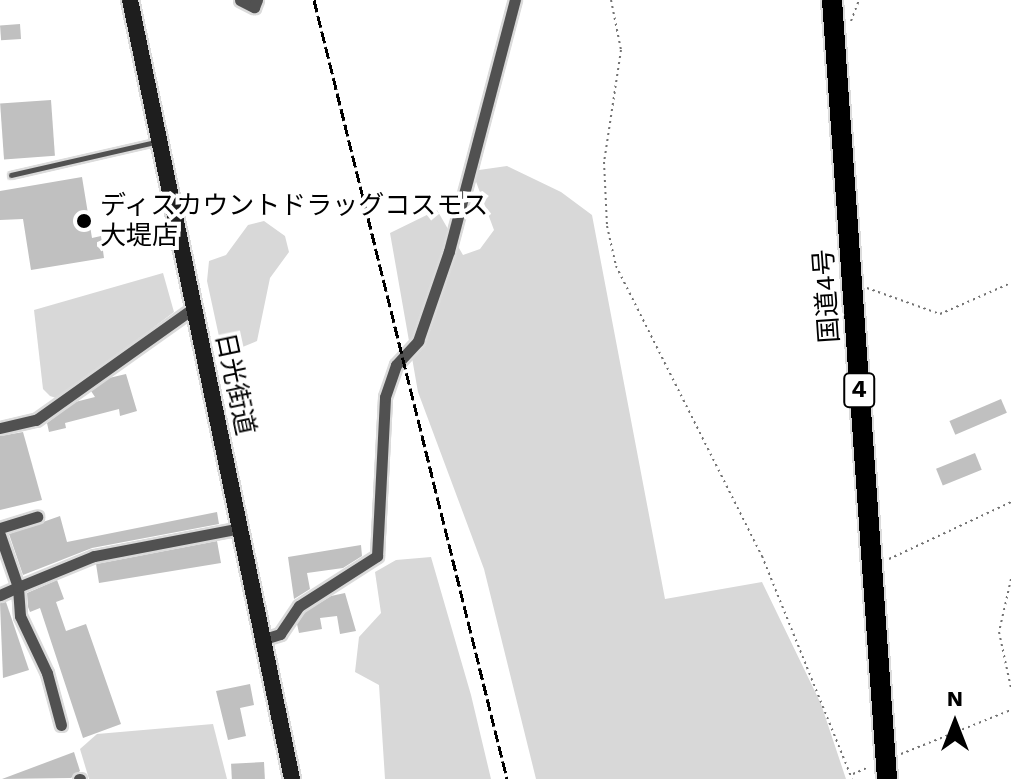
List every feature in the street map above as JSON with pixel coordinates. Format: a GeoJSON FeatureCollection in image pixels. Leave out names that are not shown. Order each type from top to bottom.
{"type":"FeatureCollection","features":[{"type":"Feature","properties":{"kind":"highway","name":"国道4号"},"geometry":{"type":"LineString","coordinates":[[832,0],[887,770]]}},
{"type":"Feature","properties":{"kind":"main road","name":"日光街道"},"geometry":{"type":"LineString","coordinates":[[130,0],[292,779]]}},
{"type":"Feature","properties":{"kind":"street"},"geometry":{"type":"LineString","coordinates":[[240,0],[254,7],[257,0]]}},
{"type":"Feature","properties":{"kind":"street"},"geometry":{"type":"LineString","coordinates":[[264,639],[280,634],[299,606],[377,556],[385,397],[396,365],[418,341],[449,251],[515,0]]}},
{"type":"Feature","properties":{"kind":"street"},"geometry":{"type":"LineString","coordinates":[[0,428],[36,420],[195,307]]}},
{"type":"Feature","properties":{"kind":"street"},"geometry":{"type":"LineString","coordinates":[[0,528],[37,517]]}},
{"type":"Feature","properties":{"kind":"street"},"geometry":{"type":"LineString","coordinates":[[0,595],[94,556],[241,528]]}},
{"type":"Feature","properties":{"kind":"street"},"geometry":{"type":"LineString","coordinates":[[0,535],[18,587],[20,616],[47,673],[61,725]]}},
{"type":"Feature","properties":{"kind":"lane"},"geometry":{"type":"LineString","coordinates":[[11,175],[160,141]]}},
{"type":"Feature","properties":{"kind":"path"},"geometry":{"type":"LineString","coordinates":[[611,0],[621,50],[604,162],[607,226],[616,266],[762,556],[852,779]]}},
{"type":"Feature","properties":{"kind":"path"},"geometry":{"type":"LineString","coordinates":[[852,286],[940,314],[1011,283]]}},
{"type":"Feature","properties":{"kind":"path"},"geometry":{"type":"LineString","coordinates":[[872,567],[1011,502]]}},
{"type":"Feature","properties":{"kind":"path"},"geometry":{"type":"LineString","coordinates":[[1011,579],[999,632],[1011,688]]}},
{"type":"Feature","properties":{"kind":"path"},"geometry":{"type":"LineString","coordinates":[[850,775],[887,770],[1011,710]]}},
{"type":"Feature","properties":{"kind":"shaded area"},"geometry":{"type":"Polygon","coordinates":[[[507,166],[561,192],[592,215],[665,599],[762,582],[821,704],[846,779],[536,779],[484,569],[418,392],[390,233],[437,210],[463,255],[480,249],[494,230],[472,171],[507,166]]]}},
{"type":"Feature","properties":{"kind":"shaded area"},"geometry":{"type":"Polygon","coordinates":[[[264,221],[285,236],[289,252],[270,278],[257,341],[223,355],[207,281],[209,261],[226,255],[248,225],[264,221]]]}},
{"type":"Feature","properties":{"kind":"shaded area"},"geometry":{"type":"Polygon","coordinates":[[[163,273],[174,312],[59,399],[50,396],[43,389],[34,310],[163,273]]]}},
{"type":"Feature","properties":{"kind":"shaded area"},"geometry":{"type":"Polygon","coordinates":[[[431,557],[471,695],[491,779],[385,779],[379,685],[355,672],[359,637],[381,613],[375,572],[396,560],[431,557]]]}},
{"type":"Feature","properties":{"kind":"shaded area"},"geometry":{"type":"Polygon","coordinates":[[[213,724],[227,779],[89,779],[80,749],[97,734],[213,724]]]}},
{"type":"Feature","properties":{"kind":"building"},"geometry":{"type":"Polygon","coordinates":[[[20,24],[21,39],[1,40],[0,25],[20,24]]]}},
{"type":"Feature","properties":{"kind":"building"},"geometry":{"type":"Polygon","coordinates":[[[51,100],[55,156],[4,159],[0,104],[51,100]]]}},
{"type":"Feature","properties":{"kind":"building"},"geometry":{"type":"Polygon","coordinates":[[[82,177],[92,238],[101,236],[104,258],[31,270],[23,219],[0,220],[0,191],[82,177]]]}},
{"type":"Feature","properties":{"kind":"building"},"geometry":{"type":"Polygon","coordinates":[[[126,374],[137,411],[120,416],[119,409],[65,423],[66,428],[49,432],[47,423],[75,402],[95,397],[91,391],[109,378],[126,374]]]}},
{"type":"Feature","properties":{"kind":"building"},"geometry":{"type":"Polygon","coordinates":[[[1001,399],[1007,413],[955,435],[949,421],[1001,399]]]}},
{"type":"Feature","properties":{"kind":"building"},"geometry":{"type":"Polygon","coordinates":[[[23,432],[42,500],[0,510],[0,436],[23,432]]]}},
{"type":"Feature","properties":{"kind":"building"},"geometry":{"type":"Polygon","coordinates":[[[975,453],[982,470],[943,485],[936,469],[975,453]]]}},
{"type":"Feature","properties":{"kind":"building"},"geometry":{"type":"Polygon","coordinates":[[[217,512],[219,524],[92,548],[23,575],[9,534],[60,516],[67,542],[217,512]]]}},
{"type":"Feature","properties":{"kind":"building"},"geometry":{"type":"Polygon","coordinates":[[[217,541],[221,563],[99,583],[96,564],[217,541]]]}},
{"type":"Feature","properties":{"kind":"building"},"geometry":{"type":"Polygon","coordinates":[[[361,545],[362,556],[343,568],[307,573],[310,589],[294,599],[288,557],[361,545]]]}},
{"type":"Feature","properties":{"kind":"building"},"geometry":{"type":"Polygon","coordinates":[[[57,580],[64,599],[56,602],[66,631],[86,624],[121,724],[83,738],[40,608],[30,612],[28,607],[27,593],[57,580]]]}},
{"type":"Feature","properties":{"kind":"building"},"geometry":{"type":"Polygon","coordinates":[[[345,593],[356,631],[340,634],[337,616],[320,618],[322,629],[299,633],[297,624],[305,612],[331,596],[345,593]]]}},
{"type":"Feature","properties":{"kind":"building"},"geometry":{"type":"Polygon","coordinates":[[[6,602],[29,670],[3,678],[0,603],[6,602]]]}},
{"type":"Feature","properties":{"kind":"building"},"geometry":{"type":"Polygon","coordinates":[[[250,684],[254,705],[240,708],[246,736],[228,740],[216,691],[250,684]]]}},
{"type":"Feature","properties":{"kind":"building"},"geometry":{"type":"Polygon","coordinates":[[[74,752],[80,771],[71,778],[2,779],[74,752]]]}},
{"type":"Feature","properties":{"kind":"building"},"geometry":{"type":"Polygon","coordinates":[[[264,762],[265,779],[232,779],[231,764],[264,762]]]}},
{"type":"Feature","properties":{"kind":"railway"},"geometry":{"type":"LineString","coordinates":[[314,0],[507,779]]}},
{"type":"Feature","properties":{"kind":"place","name":"ディスカウントドラッグコスモス 大堤店"},"geometry":{"type":"Point","coordinates":[84,221]}}]}
